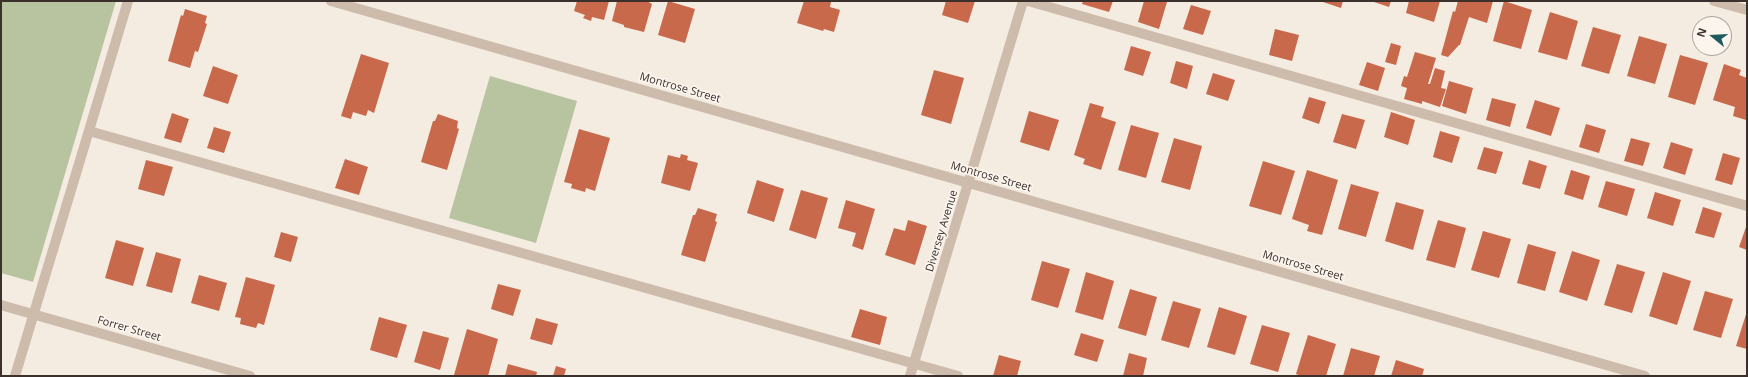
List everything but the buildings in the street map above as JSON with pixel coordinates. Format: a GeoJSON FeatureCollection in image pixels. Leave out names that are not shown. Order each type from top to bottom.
{"type":"FeatureCollection","features":[{"type":"Feature","properties":{"kind":"street"},"geometry":{"type":"LineString","coordinates":[[15,376],[128,1]]}},
{"type":"Feature","properties":{"kind":"street","name":"Montrose Street"},"geometry":{"type":"LineString","coordinates":[[331,1],[1645,376]]}},
{"type":"Feature","properties":{"kind":"street","name":"Diversey Avenue"},"geometry":{"type":"LineString","coordinates":[[910,376],[1023,1]]}},
{"type":"Feature","properties":{"kind":"street"},"geometry":{"type":"LineString","coordinates":[[1028,1],[1747,206]]}},
{"type":"Feature","properties":{"kind":"street"},"geometry":{"type":"LineString","coordinates":[[1714,1],[1747,10]]}},
{"type":"Feature","properties":{"kind":"street"},"geometry":{"type":"LineString","coordinates":[[89,131],[958,376]]}},
{"type":"Feature","properties":{"kind":"street","name":"Forrer Street"},"geometry":{"type":"LineString","coordinates":[[1,305],[250,376]]}},
{"type":"Feature","properties":{"kind":"green space"},"geometry":{"type":"Polygon","coordinates":[[[1,1],[116,1],[33,282],[1,273],[1,1]]]}},
{"type":"Feature","properties":{"kind":"green space"},"geometry":{"type":"Polygon","coordinates":[[[490,76],[577,101],[536,243],[449,218],[490,76]]]}}]}
